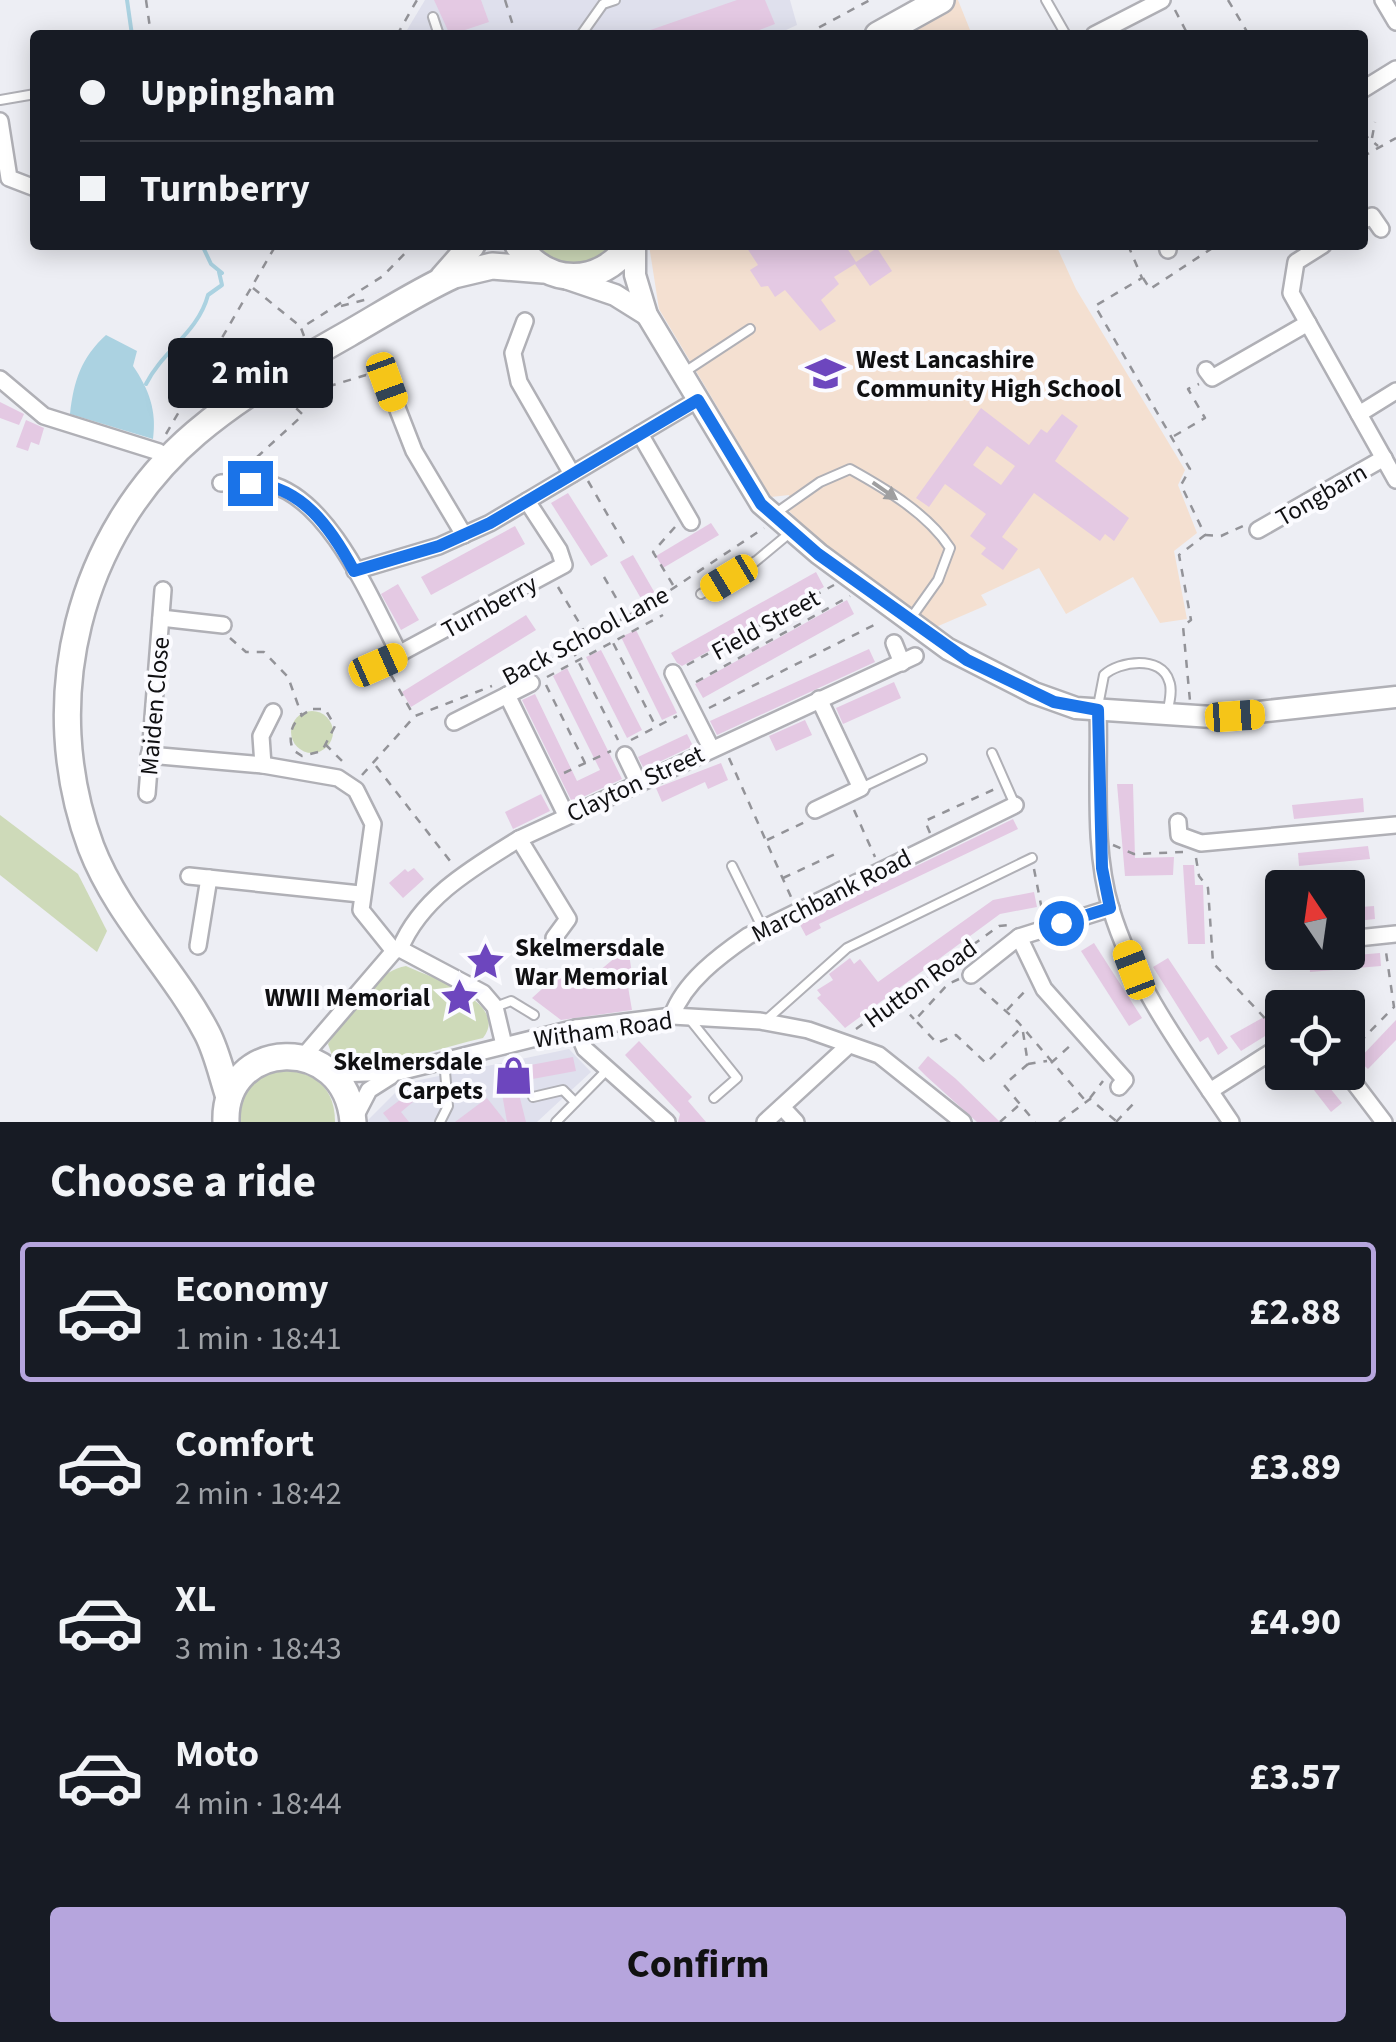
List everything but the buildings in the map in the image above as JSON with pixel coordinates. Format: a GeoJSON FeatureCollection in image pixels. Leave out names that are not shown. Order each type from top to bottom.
{"type":"FeatureCollection","features":[{"type":"Feature","properties":{"kind":"main road"},"geometry":{"type":"LineString","coordinates":[[887,30],[941,0]]}},
{"type":"Feature","properties":{"kind":"main road"},"geometry":{"type":"LineString","coordinates":[[440,281],[468,250]]}},
{"type":"Feature","properties":{"kind":"main road"},"geometry":{"type":"LineString","coordinates":[[524,250],[551,273]]}},
{"type":"Feature","properties":{"kind":"main road"},"geometry":{"type":"LineString","coordinates":[[259,1063],[226,1049],[208,1034],[116,897],[81,814],[69,758],[67,693],[86,593],[126,513],[195,434],[257,388],[440,281],[492,266],[580,278],[601,272],[627,250]]}},
{"type":"Feature","properties":{"kind":"main road"},"geometry":{"type":"LineString","coordinates":[[208,1034],[228,1110]]}},
{"type":"Feature","properties":{"kind":"main road"},"geometry":{"type":"LineString","coordinates":[[228,1110],[236,1084],[259,1063],[288,1055],[303,1057],[335,1074],[352,1104],[354,1122]]}},
{"type":"Feature","properties":{"kind":"street"},"geometry":{"type":"LineString","coordinates":[[1104,30],[1166,0]]}},
{"type":"Feature","properties":{"kind":"street"},"geometry":{"type":"LineString","coordinates":[[1384,0],[1396,22]]}},
{"type":"Feature","properties":{"kind":"street"},"geometry":{"type":"LineString","coordinates":[[1368,86],[1396,69]]}},
{"type":"Feature","properties":{"kind":"street"},"geometry":{"type":"LineString","coordinates":[[0,121],[9,178],[30,186]]}},
{"type":"Feature","properties":{"kind":"street"},"geometry":{"type":"LineString","coordinates":[[1368,218],[1372,216],[1380,229]]}},
{"type":"Feature","properties":{"kind":"street"},"geometry":{"type":"LineString","coordinates":[[633,250],[635,275],[647,315],[750,489],[780,522],[948,649],[1054,702],[1098,710],[1191,717],[1259,714],[1396,697]]}},
{"type":"Feature","properties":{"kind":"street","name":"Tongbarn"},"geometry":{"type":"LineString","coordinates":[[1316,250],[1296,262],[1291,293],[1396,480]]}},
{"type":"Feature","properties":{"kind":"street"},"geometry":{"type":"LineString","coordinates":[[551,273],[615,295],[647,315]]}},
{"type":"Feature","properties":{"kind":"street"},"geometry":{"type":"LineString","coordinates":[[525,322],[513,353],[519,382],[577,471]]}},
{"type":"Feature","properties":{"kind":"street"},"geometry":{"type":"LineString","coordinates":[[1209,374],[1308,323]]}},
{"type":"Feature","properties":{"kind":"street"},"geometry":{"type":"LineString","coordinates":[[0,379],[44,416],[159,452]]}},
{"type":"Feature","properties":{"kind":"street"},"geometry":{"type":"LineString","coordinates":[[387,382],[414,451],[464,535]]}},
{"type":"Feature","properties":{"kind":"street"},"geometry":{"type":"LineString","coordinates":[[1359,414],[1396,391]]}},
{"type":"Feature","properties":{"kind":"street"},"geometry":{"type":"LineString","coordinates":[[354,571],[464,535],[698,400]]}},
{"type":"Feature","properties":{"kind":"street"},"geometry":{"type":"LineString","coordinates":[[640,434],[690,520]]}},
{"type":"Feature","properties":{"kind":"street","name":"Tongbarn"},"geometry":{"type":"LineString","coordinates":[[1258,530],[1384,458]]}},
{"type":"Feature","properties":{"kind":"street"},"geometry":{"type":"LineString","coordinates":[[225,483],[270,484],[312,506],[354,571],[400,655]]}},
{"type":"Feature","properties":{"kind":"street","name":"Turnberry"},"geometry":{"type":"LineString","coordinates":[[378,665],[564,565],[559,550],[527,501]]}},
{"type":"Feature","properties":{"kind":"street","name":"Maiden Close"},"geometry":{"type":"LineString","coordinates":[[147,794],[163,590]]}},
{"type":"Feature","properties":{"kind":"street","name":"Maiden Close"},"geometry":{"type":"LineString","coordinates":[[161,618],[225,626]]}},
{"type":"Feature","properties":{"kind":"street","name":"Clayton Street"},"geometry":{"type":"LineString","coordinates":[[303,1057],[397,950],[417,916],[462,876],[566,815],[909,659],[894,644]]}},
{"type":"Feature","properties":{"kind":"street"},"geometry":{"type":"LineString","coordinates":[[672,673],[694,716],[716,746]]}},
{"type":"Feature","properties":{"kind":"street","name":"Back School Lane"},"geometry":{"type":"LineString","coordinates":[[454,722],[503,689],[535,677]]}},
{"type":"Feature","properties":{"kind":"street"},"geometry":{"type":"LineString","coordinates":[[503,689],[566,815]]}},
{"type":"Feature","properties":{"kind":"street"},"geometry":{"type":"LineString","coordinates":[[815,810],[854,792],[820,699]]}},
{"type":"Feature","properties":{"kind":"street"},"geometry":{"type":"LineString","coordinates":[[1098,710],[1102,845],[1110,908],[1134,970],[1231,1122]]}},
{"type":"Feature","properties":{"kind":"street"},"geometry":{"type":"LineString","coordinates":[[263,765],[261,736],[275,711]]}},
{"type":"Feature","properties":{"kind":"street"},"geometry":{"type":"LineString","coordinates":[[625,754],[638,782]]}},
{"type":"Feature","properties":{"kind":"street"},"geometry":{"type":"LineString","coordinates":[[149,755],[263,765],[338,778],[356,790],[373,824],[360,894],[364,918],[397,950],[471,984],[495,1007],[504,1045]]}},
{"type":"Feature","properties":{"kind":"street","name":"Marchbank Road"},"geometry":{"type":"LineString","coordinates":[[680,1016],[677,1002],[716,959],[762,928],[1015,805]]}},
{"type":"Feature","properties":{"kind":"street"},"geometry":{"type":"LineString","coordinates":[[1178,822],[1179,835],[1201,843],[1396,826]]}},
{"type":"Feature","properties":{"kind":"street"},"geometry":{"type":"LineString","coordinates":[[520,840],[568,920],[554,938]]}},
{"type":"Feature","properties":{"kind":"street"},"geometry":{"type":"LineString","coordinates":[[189,876],[360,894]]}},
{"type":"Feature","properties":{"kind":"street"},"geometry":{"type":"LineString","coordinates":[[198,946],[209,878]]}},
{"type":"Feature","properties":{"kind":"street"},"geometry":{"type":"LineString","coordinates":[[971,975],[1016,931],[1046,928],[1110,908]]}},
{"type":"Feature","properties":{"kind":"street"},"geometry":{"type":"LineString","coordinates":[[1016,931],[1037,979],[1125,1080],[1118,1087]]}},
{"type":"Feature","properties":{"kind":"street"},"geometry":{"type":"LineString","coordinates":[[1365,937],[1390,935]]}},
{"type":"Feature","properties":{"kind":"street","name":"Witham Road"},"geometry":{"type":"LineString","coordinates":[[335,1074],[399,1072],[576,1028],[680,1016],[764,1022],[880,1055],[963,1122]]}},
{"type":"Feature","properties":{"kind":"street"},"geometry":{"type":"LineString","coordinates":[[576,1028],[585,1049],[667,1122]]}},
{"type":"Feature","properties":{"kind":"street","name":"Hutton Road"},"geometry":{"type":"LineString","coordinates":[[765,1122],[844,1043]]}},
{"type":"Feature","properties":{"kind":"street"},"geometry":{"type":"LineString","coordinates":[[1210,1091],[1265,1054]]}},
{"type":"Feature","properties":{"kind":"street","name":"Witham Road"},"geometry":{"type":"LineString","coordinates":[[354,1122],[369,1090],[399,1072]]}},
{"type":"Feature","properties":{"kind":"street"},"geometry":{"type":"LineString","coordinates":[[1360,1090],[1384,1122]]}},
{"type":"Feature","properties":{"kind":"street"},"geometry":{"type":"LineString","coordinates":[[782,1107],[796,1122]]}},
{"type":"Feature","properties":{"kind":"lane"},"geometry":{"type":"LineString","coordinates":[[585,30],[603,4],[615,0]]}},
{"type":"Feature","properties":{"kind":"lane"},"geometry":{"type":"LineString","coordinates":[[1046,0],[1063,30]]}},
{"type":"Feature","properties":{"kind":"lane"},"geometry":{"type":"LineString","coordinates":[[433,17],[437,30]]}},
{"type":"Feature","properties":{"kind":"lane"},"geometry":{"type":"LineString","coordinates":[[0,100],[30,95]]}},
{"type":"Feature","properties":{"kind":"lane"},"geometry":{"type":"LineString","coordinates":[[682,373],[750,329]]}},
{"type":"Feature","properties":{"kind":"lane"},"geometry":{"type":"LineString","coordinates":[[701,594],[756,561],[780,522],[810,488],[850,469],[906,505],[941,534],[950,548],[938,580],[903,617]]}},
{"type":"Feature","properties":{"kind":"lane"},"geometry":{"type":"LineString","coordinates":[[1098,710],[1104,675],[1122,664],[1140,662],[1166,674],[1170,692],[1167,716]]}},
{"type":"Feature","properties":{"kind":"lane"},"geometry":{"type":"LineString","coordinates":[[992,753],[1015,805]]}},
{"type":"Feature","properties":{"kind":"lane"},"geometry":{"type":"LineString","coordinates":[[854,792],[922,759]]}},
{"type":"Feature","properties":{"kind":"lane"},"geometry":{"type":"LineString","coordinates":[[764,1022],[847,948],[1032,858]]}},
{"type":"Feature","properties":{"kind":"lane"},"geometry":{"type":"LineString","coordinates":[[732,866],[762,928]]}},
{"type":"Feature","properties":{"kind":"lane"},"geometry":{"type":"LineString","coordinates":[[495,1007],[510,1001],[534,1016]]}},
{"type":"Feature","properties":{"kind":"lane"},"geometry":{"type":"LineString","coordinates":[[680,1016],[737,1078],[714,1098]]}},
{"type":"Feature","properties":{"kind":"lane"},"geometry":{"type":"LineString","coordinates":[[440,1122],[448,1106],[444,1060]]}},
{"type":"Feature","properties":{"kind":"lane"},"geometry":{"type":"LineString","coordinates":[[556,1122],[609,1068]]}},
{"type":"Feature","properties":{"kind":"lane"},"geometry":{"type":"LineString","coordinates":[[534,1097],[563,1090],[575,1102]]}},
{"type":"Feature","properties":{"kind":"path"},"geometry":{"type":"LineString","coordinates":[[146,0],[150,30]]}},
{"type":"Feature","properties":{"kind":"path"},"geometry":{"type":"LineString","coordinates":[[401,30],[417,0]]}},
{"type":"Feature","properties":{"kind":"path"},"geometry":{"type":"LineString","coordinates":[[505,0],[514,30]]}},
{"type":"Feature","properties":{"kind":"path"},"geometry":{"type":"LineString","coordinates":[[814,30],[870,0]]}},
{"type":"Feature","properties":{"kind":"path"},"geometry":{"type":"LineString","coordinates":[[1166,0],[1185,30]]}},
{"type":"Feature","properties":{"kind":"path"},"geometry":{"type":"LineString","coordinates":[[1228,0],[1246,30]]}},
{"type":"Feature","properties":{"kind":"path"},"geometry":{"type":"LineString","coordinates":[[1376,122],[1370,140],[1379,148]]}},
{"type":"Feature","properties":{"kind":"path"},"geometry":{"type":"LineString","coordinates":[[1368,154],[1396,138]]}},
{"type":"Feature","properties":{"kind":"path"},"geometry":{"type":"LineString","coordinates":[[159,452],[168,428],[273,250]]}},
{"type":"Feature","properties":{"kind":"path"},"geometry":{"type":"LineString","coordinates":[[301,328],[383,276],[408,250]]}},
{"type":"Feature","properties":{"kind":"path"},"geometry":{"type":"LineString","coordinates":[[1130,250],[1150,290],[1209,250]]}},
{"type":"Feature","properties":{"kind":"path"},"geometry":{"type":"LineString","coordinates":[[1142,278],[1095,306],[1190,469],[1182,485],[1205,535]]}},
{"type":"Feature","properties":{"kind":"path"},"geometry":{"type":"LineString","coordinates":[[252,287],[301,328],[308,343]]}},
{"type":"Feature","properties":{"kind":"path"},"geometry":{"type":"LineString","coordinates":[[340,306],[372,298]]}},
{"type":"Feature","properties":{"kind":"path"},"geometry":{"type":"LineString","coordinates":[[1173,437],[1205,418],[1188,389],[1209,374]]}},
{"type":"Feature","properties":{"kind":"path"},"geometry":{"type":"LineString","coordinates":[[225,483],[302,415],[287,399],[366,375],[387,382]]}},
{"type":"Feature","properties":{"kind":"path"},"geometry":{"type":"LineString","coordinates":[[577,471],[624,545]]}},
{"type":"Feature","properties":{"kind":"path"},"geometry":{"type":"LineString","coordinates":[[674,587],[652,552],[672,529],[690,520]]}},
{"type":"Feature","properties":{"kind":"path","name":"Back School Lane"},"geometry":{"type":"LineString","coordinates":[[535,677],[572,647],[780,522]]}},
{"type":"Feature","properties":{"kind":"path"},"geometry":{"type":"LineString","coordinates":[[1191,717],[1183,626],[1191,620],[1179,555],[1205,535],[1221,536],[1246,524],[1258,530]]}},
{"type":"Feature","properties":{"kind":"path"},"geometry":{"type":"LineString","coordinates":[[550,573],[588,638]]}},
{"type":"Feature","properties":{"kind":"path"},"geometry":{"type":"LineString","coordinates":[[604,577],[627,616]]}},
{"type":"Feature","properties":{"kind":"path","name":"Field Street"},"geometry":{"type":"LineString","coordinates":[[672,673],[858,582]]}},
{"type":"Feature","properties":{"kind":"path","name":"Field Street"},"geometry":{"type":"LineString","coordinates":[[681,690],[858,582]]}},
{"type":"Feature","properties":{"kind":"path"},"geometry":{"type":"LineString","coordinates":[[585,763],[535,677],[578,660],[663,615]]}},
{"type":"Feature","properties":{"kind":"path"},"geometry":{"type":"LineString","coordinates":[[694,716],[903,617]]}},
{"type":"Feature","properties":{"kind":"path"},"geometry":{"type":"LineString","coordinates":[[225,626],[240,649],[264,652],[282,669],[302,715]]}},
{"type":"Feature","properties":{"kind":"path"},"geometry":{"type":"LineString","coordinates":[[606,628],[656,727]]}},
{"type":"Feature","properties":{"kind":"path"},"geometry":{"type":"LineString","coordinates":[[572,647],[625,754]]}},
{"type":"Feature","properties":{"kind":"path"},"geometry":{"type":"LineString","coordinates":[[378,665],[392,676],[415,716]]}},
{"type":"Feature","properties":{"kind":"path","name":"Back School Lane"},"geometry":{"type":"LineString","coordinates":[[326,745],[361,776],[375,765],[415,716],[503,689]]}},
{"type":"Feature","properties":{"kind":"path"},"geometry":{"type":"LineString","coordinates":[[319,708],[330,714],[335,726],[326,745],[309,756],[293,750],[290,735],[302,715],[319,708]]}},
{"type":"Feature","properties":{"kind":"path"},"geometry":{"type":"LineString","coordinates":[[716,746],[797,910]]}},
{"type":"Feature","properties":{"kind":"path"},"geometry":{"type":"LineString","coordinates":[[375,765],[462,876]]}},
{"type":"Feature","properties":{"kind":"path"},"geometry":{"type":"LineString","coordinates":[[934,844],[925,821],[1006,784]]}},
{"type":"Feature","properties":{"kind":"path"},"geometry":{"type":"LineString","coordinates":[[854,792],[881,870]]}},
{"type":"Feature","properties":{"kind":"path"},"geometry":{"type":"LineString","coordinates":[[766,841],[810,819],[815,810]]}},
{"type":"Feature","properties":{"kind":"path"},"geometry":{"type":"LineString","coordinates":[[1102,845],[1118,844],[1134,854],[1196,851],[1198,876],[1208,888],[1213,963],[1265,1015]]}},
{"type":"Feature","properties":{"kind":"path"},"geometry":{"type":"LineString","coordinates":[[783,878],[835,854]]}},
{"type":"Feature","properties":{"kind":"path"},"geometry":{"type":"LineString","coordinates":[[1032,858],[1046,928]]}},
{"type":"Feature","properties":{"kind":"path","name":"Hutton Road"},"geometry":{"type":"LineString","coordinates":[[844,1043],[999,926],[1016,931]]}},
{"type":"Feature","properties":{"kind":"path"},"geometry":{"type":"LineString","coordinates":[[1365,1037],[1394,1007],[1390,935]]}},
{"type":"Feature","properties":{"kind":"path"},"geometry":{"type":"LineString","coordinates":[[915,1020],[948,984],[971,975],[1049,1063],[1087,1099],[1099,1103],[1116,1122],[1134,1103],[1118,1087]]}},
{"type":"Feature","properties":{"kind":"path"},"geometry":{"type":"LineString","coordinates":[[1006,1011],[1037,979]]}},
{"type":"Feature","properties":{"kind":"path"},"geometry":{"type":"LineString","coordinates":[[897,1001],[937,1043],[956,1035],[986,1063],[1022,1029]]}},
{"type":"Feature","properties":{"kind":"path"},"geometry":{"type":"LineString","coordinates":[[1022,1029],[1028,1064]]}},
{"type":"Feature","properties":{"kind":"path"},"geometry":{"type":"LineString","coordinates":[[1035,1122],[1004,1086],[1028,1064],[1049,1063],[1085,1032]]}},
{"type":"Feature","properties":{"kind":"path"},"geometry":{"type":"LineString","coordinates":[[1058,1122],[1116,1068]]}},
{"type":"Feature","properties":{"kind":"path"},"geometry":{"type":"LineString","coordinates":[[1000,1122],[1018,1106]]}},
{"type":"Feature","properties":{"kind":"shaded area"},"geometry":{"type":"Polygon","coordinates":[[[425,0],[790,0],[797,25],[786,30],[407,30],[425,0]]]}},
{"type":"Feature","properties":{"kind":"shaded area"},"geometry":{"type":"Polygon","coordinates":[[[941,0],[958,0],[970,30],[887,30],[941,0]]]}},
{"type":"Feature","properties":{"kind":"shaded area"},"geometry":{"type":"Polygon","coordinates":[[[650,250],[1058,250],[1076,289],[1185,470],[1178,485],[1197,533],[1174,551],[1187,619],[1160,623],[1133,577],[1066,614],[1039,568],[981,595],[987,605],[936,627],[819,541],[790,512],[789,495],[771,497],[659,309],[650,250]]]}},
{"type":"Feature","properties":{"kind":"shaded area"},"geometry":{"type":"Polygon","coordinates":[[[569,1049],[591,1072],[537,1122],[366,1122],[405,1083],[569,1049]]]}},
{"type":"Feature","properties":{"kind":"green space"},"geometry":{"type":"Polygon","coordinates":[[[536,250],[618,250],[617,251],[570,271],[536,250]]]}},
{"type":"Feature","properties":{"kind":"green space"},"geometry":{"type":"Polygon","coordinates":[[[312,711],[327,717],[333,732],[327,747],[312,753],[297,747],[291,732],[297,717],[312,711]]]}},
{"type":"Feature","properties":{"kind":"green space"},"geometry":{"type":"Polygon","coordinates":[[[0,815],[78,874],[107,931],[97,952],[0,875],[0,815]]]}},
{"type":"Feature","properties":{"kind":"green space"},"geometry":{"type":"Polygon","coordinates":[[[406,966],[477,1002],[489,1025],[483,1038],[389,1061],[333,1058],[328,1044],[361,997],[382,977],[406,966]]]}},
{"type":"Feature","properties":{"kind":"green space"},"geometry":{"type":"Polygon","coordinates":[[[269,1068],[306,1074],[316,1080],[330,1096],[335,1122],[232,1122],[239,1092],[269,1068]]]}},
{"type":"Feature","properties":{"kind":"water"},"geometry":{"type":"Polygon","coordinates":[[[106,335],[137,351],[133,366],[150,401],[153,439],[70,414],[80,370],[106,335]]]}},
{"type":"Feature","properties":{"kind":"waterway"},"geometry":{"type":"LineString","coordinates":[[127,0],[131,30]]}},
{"type":"Feature","properties":{"kind":"waterway"},"geometry":{"type":"LineString","coordinates":[[204,250],[211,264],[222,273]]}},
{"type":"Feature","properties":{"kind":"waterway"},"geometry":{"type":"LineString","coordinates":[[146,384],[196,320],[208,295],[222,285],[219,272]]}},
{"type":"Feature","properties":{"kind":"place","name":"West Lancashire Community High School"},"geometry":{"type":"Point","coordinates":[826,373]}},
{"type":"Feature","properties":{"kind":"place","name":"Skelmersdale War Memorial"},"geometry":{"type":"Point","coordinates":[485,961]}},
{"type":"Feature","properties":{"kind":"place","name":"WWII Memorial"},"geometry":{"type":"Point","coordinates":[460,997]}},
{"type":"Feature","properties":{"kind":"place","name":"Skelmersdale Carpets"},"geometry":{"type":"Point","coordinates":[513,1075]}},
{"type":"Feature","properties":{"kind":"route"},"geometry":{"type":"LineString","coordinates":[[250,483],[270,484],[312,506],[354,571],[439,546],[490,523],[698,400],[761,504],[818,554],[967,660],[1054,702],[1098,710],[1102,868],[1110,908],[1061,923]]}}]}
